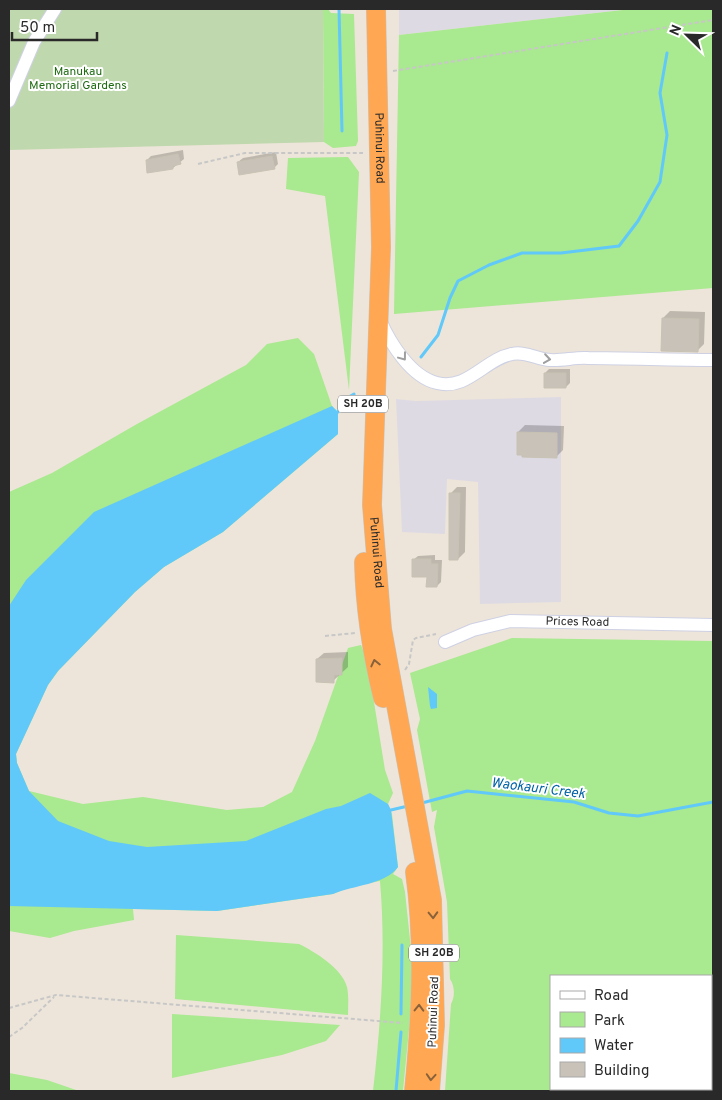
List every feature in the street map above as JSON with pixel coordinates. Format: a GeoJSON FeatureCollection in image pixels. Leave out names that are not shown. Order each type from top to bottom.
{"type":"FeatureCollection","features":[{"type":"Feature","properties":{"kind":"highway","name":"Puhinui Road"},"geometry":{"type":"LineString","coordinates":[[363,9],[370,153],[370,225],[362,413],[365,599],[369,631],[408,795]]}},
{"type":"Feature","properties":{"kind":"highway","name":"Puhinui Road"},"geometry":{"type":"LineString","coordinates":[[376,9],[381,247],[372,495],[377,583],[382,629],[411,816],[419,898],[419,1024],[414,1091]]}},
{"type":"Feature","properties":{"kind":"highway","name":"Puhinui Road"},"geometry":{"type":"LineString","coordinates":[[411,816],[432,900],[435,988],[430,1091]]}},
{"type":"Feature","properties":{"kind":"street"},"geometry":{"type":"LineString","coordinates":[[9,101],[34,42],[55,9]]}},
{"type":"Feature","properties":{"kind":"street"},"geometry":{"type":"LineString","coordinates":[[378,316],[385,332],[410,365],[419,375],[438,384],[450,385],[459,383],[503,357],[519,353],[548,360],[588,358],[713,360]]}},
{"type":"Feature","properties":{"kind":"street","name":"Prices Road"},"geometry":{"type":"LineString","coordinates":[[441,638],[510,621],[713,625]]}},
{"type":"Feature","properties":{"kind":"path"},"geometry":{"type":"LineString","coordinates":[[378,74],[713,20]]}},
{"type":"Feature","properties":{"kind":"path"},"geometry":{"type":"LineString","coordinates":[[198,164],[245,153],[370,153]]}},
{"type":"Feature","properties":{"kind":"path"},"geometry":{"type":"LineString","coordinates":[[325,636],[369,631]]}},
{"type":"Feature","properties":{"kind":"path"},"geometry":{"type":"LineString","coordinates":[[403,672],[409,664],[416,638],[441,638]]}},
{"type":"Feature","properties":{"kind":"path"},"geometry":{"type":"LineString","coordinates":[[405,656],[410,656]]}},
{"type":"Feature","properties":{"kind":"path"},"geometry":{"type":"LineString","coordinates":[[9,1036],[22,1028],[56,995]]}},
{"type":"Feature","properties":{"kind":"path"},"geometry":{"type":"LineString","coordinates":[[9,1008],[56,995],[419,1024]]}},
{"type":"Feature","properties":{"kind":"shaded area"},"geometry":{"type":"Polygon","coordinates":[[[399,9],[632,9],[399,35],[399,9]]]}},
{"type":"Feature","properties":{"kind":"shaded area"},"geometry":{"type":"Polygon","coordinates":[[[561,397],[561,602],[480,604],[478,482],[447,479],[445,534],[402,532],[396,399],[416,401],[561,397]]]}},
{"type":"Feature","properties":{"kind":"green space","name":"Manukau Memorial Gardens"},"geometry":{"type":"Polygon","coordinates":[[[9,9],[323,9],[324,142],[9,150],[9,9]]]}},
{"type":"Feature","properties":{"kind":"green space"},"geometry":{"type":"Polygon","coordinates":[[[323,9],[328,9],[331,13],[354,14],[358,141],[356,146],[333,148],[324,142],[323,9]]]}},
{"type":"Feature","properties":{"kind":"green space"},"geometry":{"type":"Polygon","coordinates":[[[632,9],[713,9],[713,288],[394,314],[399,35],[632,9]]]}},
{"type":"Feature","properties":{"kind":"green space"},"geometry":{"type":"Polygon","coordinates":[[[348,157],[359,172],[349,390],[325,196],[286,189],[288,158],[348,157]]]}},
{"type":"Feature","properties":{"kind":"green space"},"geometry":{"type":"Polygon","coordinates":[[[298,338],[314,354],[332,406],[338,412],[338,434],[223,532],[164,567],[135,592],[59,670],[48,685],[16,754],[17,763],[29,791],[83,804],[143,797],[227,810],[263,807],[292,792],[315,741],[348,648],[361,645],[367,659],[385,770],[393,793],[388,804],[392,814],[398,867],[393,874],[402,879],[405,892],[414,978],[403,1091],[373,1091],[382,986],[383,933],[380,881],[350,887],[333,894],[217,911],[133,909],[134,920],[74,931],[50,938],[9,931],[9,492],[52,473],[246,365],[267,344],[298,338]]]}},
{"type":"Feature","properties":{"kind":"green space"},"geometry":{"type":"Polygon","coordinates":[[[512,638],[713,641],[713,1091],[445,1091],[451,1004],[454,991],[450,979],[447,902],[434,827],[437,810],[432,812],[417,730],[420,719],[410,673],[512,638]]]}},
{"type":"Feature","properties":{"kind":"green space"},"geometry":{"type":"Polygon","coordinates":[[[176,935],[299,944],[320,956],[340,973],[347,987],[348,1015],[175,999],[176,935]]]}},
{"type":"Feature","properties":{"kind":"green space"},"geometry":{"type":"Polygon","coordinates":[[[172,1014],[340,1025],[326,1041],[282,1055],[172,1078],[172,1014]]]}},
{"type":"Feature","properties":{"kind":"green space"},"geometry":{"type":"Polygon","coordinates":[[[9,1073],[47,1080],[79,1091],[9,1091],[9,1073]]]}},
{"type":"Feature","properties":{"kind":"water"},"geometry":{"type":"Polygon","coordinates":[[[332,406],[338,412],[338,434],[223,532],[164,567],[135,592],[58,671],[48,685],[16,754],[17,763],[29,791],[58,821],[109,841],[147,847],[246,841],[326,809],[341,806],[370,793],[388,804],[391,810],[398,867],[385,878],[333,894],[217,911],[9,906],[9,606],[26,580],[94,512],[332,406]]]}},
{"type":"Feature","properties":{"kind":"water"},"geometry":{"type":"Polygon","coordinates":[[[428,687],[437,694],[437,708],[431,709],[428,687]]]}},
{"type":"Feature","properties":{"kind":"building"},"geometry":{"type":"Polygon","coordinates":[[[178,154],[181,164],[173,166],[173,169],[147,173],[146,160],[178,154]]]}},
{"type":"Feature","properties":{"kind":"building"},"geometry":{"type":"Polygon","coordinates":[[[272,156],[275,169],[239,175],[237,162],[272,156]]]}},
{"type":"Feature","properties":{"kind":"building"},"geometry":{"type":"Polygon","coordinates":[[[662,318],[699,319],[698,352],[661,351],[662,318]]]}},
{"type":"Feature","properties":{"kind":"building"},"geometry":{"type":"Polygon","coordinates":[[[544,373],[566,373],[566,388],[544,388],[544,373]]]}},
{"type":"Feature","properties":{"kind":"building"},"geometry":{"type":"Polygon","coordinates":[[[517,432],[557,433],[557,458],[522,457],[522,455],[517,455],[517,432]]]}},
{"type":"Feature","properties":{"kind":"building"},"geometry":{"type":"Polygon","coordinates":[[[449,493],[460,493],[458,560],[449,560],[449,493]]]}},
{"type":"Feature","properties":{"kind":"building"},"geometry":{"type":"Polygon","coordinates":[[[412,559],[431,559],[431,564],[438,564],[437,587],[426,587],[427,577],[412,577],[412,559]]]}},
{"type":"Feature","properties":{"kind":"building"},"geometry":{"type":"Polygon","coordinates":[[[342,658],[342,675],[334,675],[334,683],[316,682],[316,659],[342,658]]]}},
{"type":"Feature","properties":{"kind":"waterway"},"geometry":{"type":"LineString","coordinates":[[339,9],[342,131]]}},
{"type":"Feature","properties":{"kind":"waterway"},"geometry":{"type":"LineString","coordinates":[[421,357],[438,335],[450,298],[458,281],[489,265],[522,253],[561,253],[619,246],[638,221],[660,182],[667,135],[660,93],[667,53]]}},
{"type":"Feature","properties":{"kind":"waterway"},"geometry":{"type":"LineString","coordinates":[[338,412],[342,401],[354,394]]}},
{"type":"Feature","properties":{"kind":"waterway","name":"Waokauri Creek"},"geometry":{"type":"LineString","coordinates":[[422,803],[467,791],[574,802],[609,813],[638,816],[713,802]]}},
{"type":"Feature","properties":{"kind":"waterway","name":"Waokauri Creek"},"geometry":{"type":"LineString","coordinates":[[391,810],[408,806]]}},
{"type":"Feature","properties":{"kind":"waterway"},"geometry":{"type":"LineString","coordinates":[[401,1014],[402,945]]}},
{"type":"Feature","properties":{"kind":"waterway"},"geometry":{"type":"LineString","coordinates":[[396,1091],[401,1032]]}}]}
